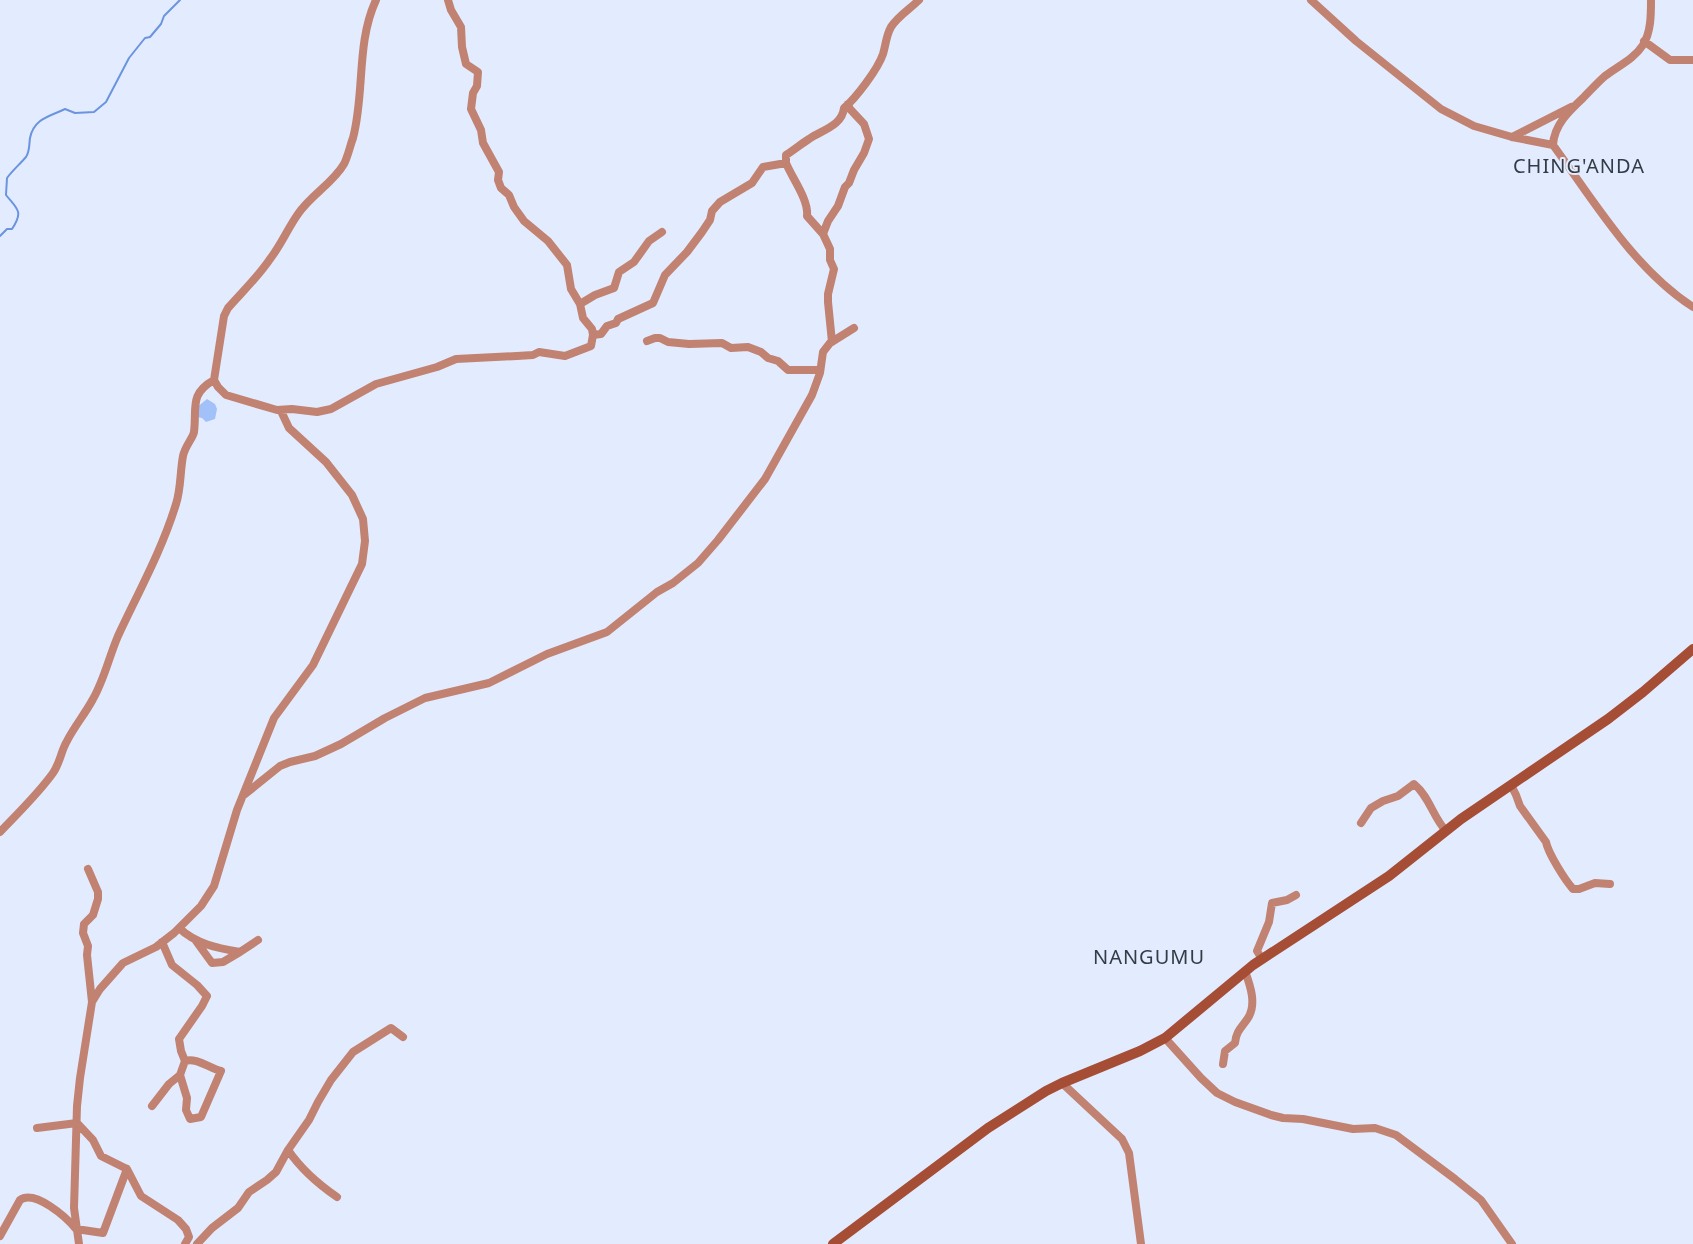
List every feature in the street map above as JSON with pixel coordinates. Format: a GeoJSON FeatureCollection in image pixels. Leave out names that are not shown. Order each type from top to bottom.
{"type":"FeatureCollection","features":[{"type":"Feature","properties":{"kind":"street"},"geometry":{"type":"LineString","coordinates":[[376,0],[371,10],[364,36],[359,104],[353,136],[345,163],[337,174],[314,194],[298,214],[269,261],[228,308],[222,324],[214,380],[226,395],[281,411],[292,409],[324,411],[376,384],[437,367],[456,359],[533,355],[539,352],[564,356],[591,346],[592,329],[583,318],[580,304],[570,289],[567,265],[552,246],[524,221],[514,207],[509,195],[501,188],[498,180],[499,172],[483,143],[481,130],[470,105],[477,86],[478,72],[466,64],[462,47],[461,27],[451,10],[448,0]]}},
{"type":"Feature","properties":{"kind":"street"},"geometry":{"type":"LineString","coordinates":[[832,342],[828,294],[834,269],[830,260],[830,249],[823,234],[806,216],[807,211],[804,200],[786,163],[786,155],[834,125],[843,114],[844,108],[868,80],[883,55],[885,41],[891,27],[896,20],[920,0]]}},
{"type":"Feature","properties":{"kind":"street"},"geometry":{"type":"LineString","coordinates":[[1311,0],[1356,41],[1441,109],[1474,126],[1512,137],[1553,145]]}},
{"type":"Feature","properties":{"kind":"street"},"geometry":{"type":"LineString","coordinates":[[1651,0],[1650,29],[1644,42],[1632,57],[1604,77],[1573,106],[1557,128],[1553,145],[1608,221],[1651,274],[1668,289],[1693,306]]}},
{"type":"Feature","properties":{"kind":"street"},"geometry":{"type":"LineString","coordinates":[[1644,42],[1670,60],[1693,60]]}},
{"type":"Feature","properties":{"kind":"street"},"geometry":{"type":"LineString","coordinates":[[823,234],[828,221],[838,206],[845,187],[849,183],[864,153],[869,139],[864,124],[850,109],[848,104]]}},
{"type":"Feature","properties":{"kind":"street"},"geometry":{"type":"LineString","coordinates":[[1512,137],[1573,106]]}},
{"type":"Feature","properties":{"kind":"street"},"geometry":{"type":"LineString","coordinates":[[593,335],[601,334],[607,326],[616,323],[618,319],[653,303],[666,276],[702,232],[710,220],[712,211],[720,202],[752,183],[763,167],[786,163]]}},
{"type":"Feature","properties":{"kind":"street"},"geometry":{"type":"LineString","coordinates":[[580,304],[590,297],[614,288],[619,272],[634,262],[649,241],[662,232]]}},
{"type":"Feature","properties":{"kind":"street"},"geometry":{"type":"LineString","coordinates":[[242,796],[280,766],[315,756],[341,744],[384,718],[425,698],[489,682],[535,660],[598,636],[615,627],[650,598],[673,583],[698,563],[765,479],[812,395],[820,370],[823,352],[832,342],[854,328]]}},
{"type":"Feature","properties":{"kind":"street"},"geometry":{"type":"LineString","coordinates":[[647,341],[660,338],[668,342],[689,344],[722,343],[731,348],[748,347],[761,352],[768,358],[778,361],[788,370],[820,370]]}},
{"type":"Feature","properties":{"kind":"street"},"geometry":{"type":"LineString","coordinates":[[0,832],[32,799],[54,771],[70,734],[93,699],[106,671],[117,638],[152,566],[172,517],[177,501],[184,455],[188,442],[194,433],[194,414],[198,394],[208,383],[214,380]]}},
{"type":"Feature","properties":{"kind":"street"},"geometry":{"type":"LineString","coordinates":[[92,1002],[100,989],[123,963],[162,942],[179,928],[201,906],[214,886],[242,796],[274,718],[313,665],[362,564],[366,541],[363,519],[352,495],[326,462],[289,428],[281,411]]}},
{"type":"Feature","properties":{"kind":"street"},"geometry":{"type":"LineString","coordinates":[[833,1244],[988,1128],[1046,1091],[1140,1051],[1165,1038],[1245,971],[1389,876],[1446,831],[1608,719],[1693,649]]}},
{"type":"Feature","properties":{"kind":"street"},"geometry":{"type":"LineString","coordinates":[[1361,823],[1371,808],[1383,801],[1398,796],[1414,784],[1421,790],[1435,816],[1446,831]]}},
{"type":"Feature","properties":{"kind":"street"},"geometry":{"type":"LineString","coordinates":[[1511,785],[1520,806],[1546,842],[1547,849],[1560,872],[1573,889],[1579,889],[1595,883],[1610,884]]}},
{"type":"Feature","properties":{"kind":"street"},"geometry":{"type":"LineString","coordinates":[[79,1244],[74,1208],[77,1124],[80,1078],[92,1002],[87,955],[88,946],[83,933],[84,924],[93,915],[98,899],[98,892],[88,869]]}},
{"type":"Feature","properties":{"kind":"street"},"geometry":{"type":"LineString","coordinates":[[1262,959],[1257,951],[1269,922],[1272,903],[1287,900],[1296,895]]}},
{"type":"Feature","properties":{"kind":"street"},"geometry":{"type":"LineString","coordinates":[[179,928],[187,936],[214,948],[240,952]]}},
{"type":"Feature","properties":{"kind":"street"},"geometry":{"type":"LineString","coordinates":[[194,940],[212,963],[223,962],[258,940]]}},
{"type":"Feature","properties":{"kind":"street"},"geometry":{"type":"LineString","coordinates":[[162,942],[172,965],[197,985],[207,996],[179,1039],[181,1052],[186,1061]]}},
{"type":"Feature","properties":{"kind":"street"},"geometry":{"type":"LineString","coordinates":[[1223,1064],[1225,1051],[1235,1042],[1240,1026],[1248,1018],[1254,1005],[1245,971]]}},
{"type":"Feature","properties":{"kind":"street"},"geometry":{"type":"LineString","coordinates":[[199,1243],[212,1228],[238,1208],[249,1192],[276,1172],[288,1150],[310,1120],[331,1080],[353,1052],[391,1028],[403,1037]]}},
{"type":"Feature","properties":{"kind":"street"},"geometry":{"type":"LineString","coordinates":[[1165,1038],[1217,1093],[1235,1102],[1283,1118],[1303,1119],[1348,1128],[1375,1128],[1396,1135],[1481,1200],[1512,1244]]}},
{"type":"Feature","properties":{"kind":"street"},"geometry":{"type":"LineString","coordinates":[[152,1106],[169,1084],[180,1075],[186,1061]]}},
{"type":"Feature","properties":{"kind":"street"},"geometry":{"type":"LineString","coordinates":[[180,1075],[187,1098],[186,1110],[190,1119],[201,1117],[221,1070],[203,1065],[199,1061],[186,1061]]}},
{"type":"Feature","properties":{"kind":"street"},"geometry":{"type":"LineString","coordinates":[[1062,1083],[1126,1144],[1129,1153],[1142,1244]]}},
{"type":"Feature","properties":{"kind":"street"},"geometry":{"type":"LineString","coordinates":[[37,1128],[77,1124]]}},
{"type":"Feature","properties":{"kind":"street"},"geometry":{"type":"LineString","coordinates":[[77,1124],[93,1140],[102,1156],[127,1170],[141,1196],[178,1220],[186,1229],[189,1237],[185,1244]]}},
{"type":"Feature","properties":{"kind":"street"},"geometry":{"type":"LineString","coordinates":[[288,1150],[297,1163],[315,1181],[337,1196]]}},
{"type":"Feature","properties":{"kind":"street"},"geometry":{"type":"LineString","coordinates":[[0,1236],[20,1200],[28,1197],[56,1210],[76,1229],[103,1233],[127,1170]]}},
{"type":"Feature","properties":{"kind":"shaded area"},"geometry":{"type":"Polygon","coordinates":[[[207,399],[215,404],[217,409],[215,419],[206,422],[202,418],[197,417],[196,408],[207,399]]]}},
{"type":"Feature","properties":{"kind":"waterway"},"geometry":{"type":"LineString","coordinates":[[0,236],[7,229],[12,229],[18,218],[18,210],[6,195],[7,178],[26,157],[35,126],[44,119],[65,109],[75,113],[94,112],[106,102],[129,58],[145,38],[150,37],[161,24],[164,16],[180,0]]}},
{"type":"Feature","properties":{"kind":"district","name":"CHING'ANDA"},"geometry":{"type":"Point","coordinates":[1579,166]}},
{"type":"Feature","properties":{"kind":"district","name":"NANGUMU"},"geometry":{"type":"Point","coordinates":[1149,957]}}]}
